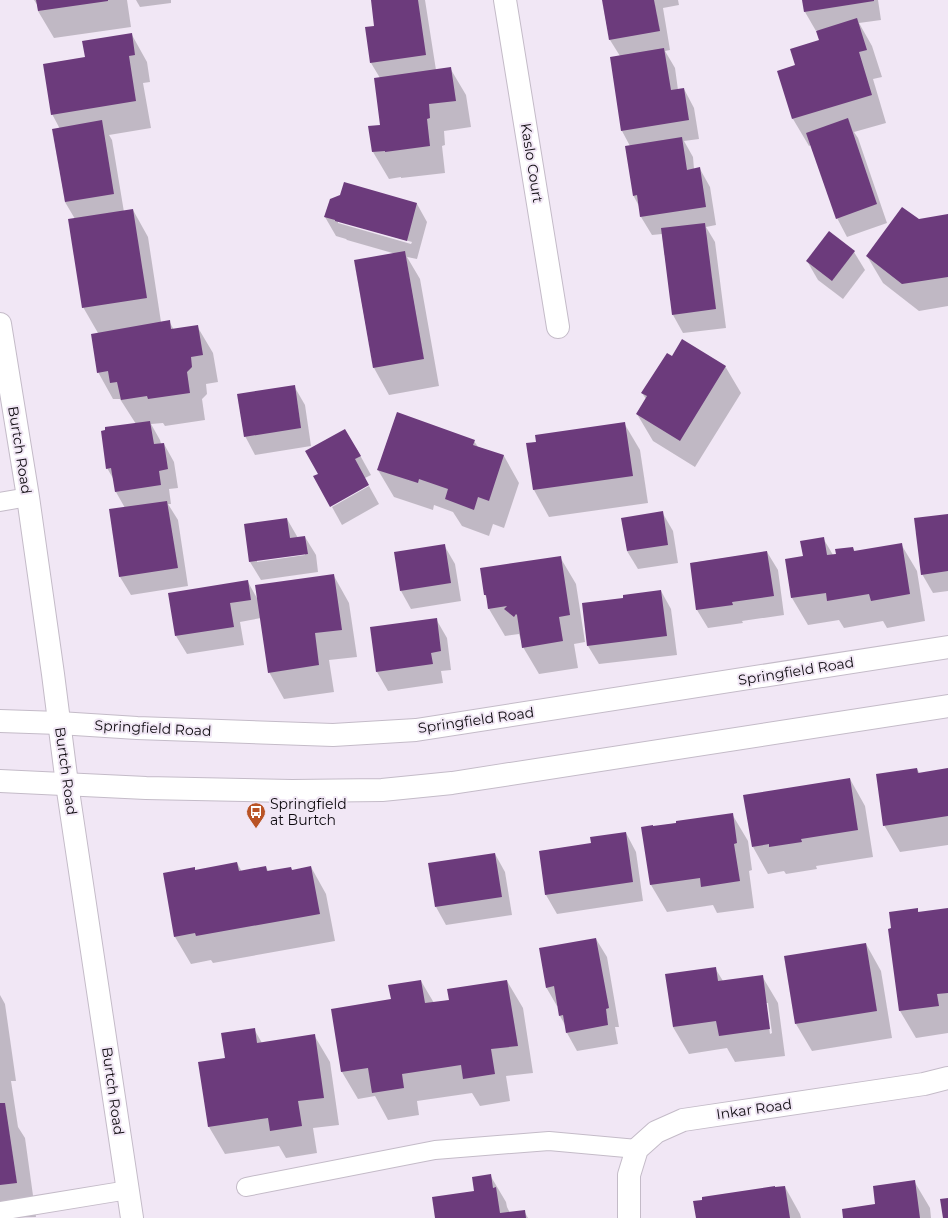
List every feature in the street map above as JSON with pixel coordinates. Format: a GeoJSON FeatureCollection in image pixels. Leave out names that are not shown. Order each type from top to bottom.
{"type":"FeatureCollection","features":[{"type":"Feature","properties":{"kind":"main road","name":"Kaslo Court"},"geometry":{"type":"LineString","coordinates":[[505,0],[558,327]]}},
{"type":"Feature","properties":{"kind":"main road","name":"Burtch Road"},"geometry":{"type":"LineString","coordinates":[[0,324],[28,498],[67,784],[132,1218]]}},
{"type":"Feature","properties":{"kind":"main road","name":"Springfield Road"},"geometry":{"type":"LineString","coordinates":[[0,721],[137,728],[334,735],[416,730],[948,647]]}},
{"type":"Feature","properties":{"kind":"main road"},"geometry":{"type":"LineString","coordinates":[[0,781],[146,788],[285,791],[382,790],[452,783],[948,706]]}},
{"type":"Feature","properties":{"kind":"main road","name":"Inkar Road"},"geometry":{"type":"LineString","coordinates":[[637,1149],[656,1132],[683,1120],[924,1084],[948,1078]]}},
{"type":"Feature","properties":{"kind":"main road"},"geometry":{"type":"LineString","coordinates":[[629,1218],[629,1175],[637,1149]]}},
{"type":"Feature","properties":{"kind":"lane"},"geometry":{"type":"LineString","coordinates":[[0,502],[28,498]]}},
{"type":"Feature","properties":{"kind":"lane"},"geometry":{"type":"LineString","coordinates":[[246,1187],[435,1150],[549,1141],[637,1149]]}},
{"type":"Feature","properties":{"kind":"lane"},"geometry":{"type":"LineString","coordinates":[[0,1211],[128,1190]]}},
{"type":"Feature","properties":{"kind":"building"},"geometry":{"type":"Polygon","coordinates":[[[36,0],[108,0],[108,1],[38,11],[36,0]]]}},
{"type":"Feature","properties":{"kind":"building"},"geometry":{"type":"Polygon","coordinates":[[[371,0],[418,0],[426,55],[370,63],[365,27],[374,26],[371,0]]]}},
{"type":"Feature","properties":{"kind":"building"},"geometry":{"type":"Polygon","coordinates":[[[602,0],[654,0],[660,31],[609,40],[602,0]]]}},
{"type":"Feature","properties":{"kind":"building"},"geometry":{"type":"Polygon","coordinates":[[[802,0],[874,0],[874,1],[804,12],[802,0]]]}},
{"type":"Feature","properties":{"kind":"building"},"geometry":{"type":"Polygon","coordinates":[[[857,18],[867,50],[859,52],[872,95],[792,119],[777,71],[795,65],[790,49],[819,40],[816,31],[857,18]]]}},
{"type":"Feature","properties":{"kind":"building"},"geometry":{"type":"Polygon","coordinates":[[[132,33],[135,55],[129,56],[136,101],[51,115],[43,64],[85,57],[82,41],[132,33]]]}},
{"type":"Feature","properties":{"kind":"building"},"geometry":{"type":"Polygon","coordinates":[[[664,48],[671,90],[684,88],[689,120],[621,131],[610,57],[664,48]]]}},
{"type":"Feature","properties":{"kind":"building"},"geometry":{"type":"Polygon","coordinates":[[[451,67],[456,101],[429,104],[430,118],[427,119],[430,146],[385,152],[372,152],[368,126],[380,125],[374,78],[451,67]]]}},
{"type":"Feature","properties":{"kind":"building"},"geometry":{"type":"Polygon","coordinates":[[[848,118],[877,204],[836,219],[806,133],[848,118]]]}},
{"type":"Feature","properties":{"kind":"building"},"geometry":{"type":"Polygon","coordinates":[[[102,120],[114,194],[65,202],[52,129],[102,120]]]}},
{"type":"Feature","properties":{"kind":"building"},"geometry":{"type":"Polygon","coordinates":[[[682,137],[687,170],[700,167],[706,207],[640,217],[637,195],[633,196],[625,146],[682,137]]]}},
{"type":"Feature","properties":{"kind":"building"},"geometry":{"type":"Polygon","coordinates":[[[344,182],[417,203],[407,241],[324,217],[330,199],[340,195],[344,182]]]}},
{"type":"Feature","properties":{"kind":"building"},"geometry":{"type":"Polygon","coordinates":[[[902,207],[919,219],[948,214],[948,277],[902,284],[866,256],[902,207]]]}},
{"type":"Feature","properties":{"kind":"building"},"geometry":{"type":"Polygon","coordinates":[[[133,209],[147,298],[82,308],[68,219],[133,209]]]}},
{"type":"Feature","properties":{"kind":"building"},"geometry":{"type":"Polygon","coordinates":[[[705,223],[716,309],[672,315],[661,228],[705,223]]]}},
{"type":"Feature","properties":{"kind":"building"},"geometry":{"type":"Polygon","coordinates":[[[829,231],[855,251],[832,281],[806,261],[829,231]]]}},
{"type":"Feature","properties":{"kind":"building"},"geometry":{"type":"Polygon","coordinates":[[[405,251],[424,359],[373,368],[354,260],[405,251]]]}},
{"type":"Feature","properties":{"kind":"building"},"geometry":{"type":"Polygon","coordinates":[[[170,320],[171,329],[198,325],[203,355],[191,357],[192,367],[187,372],[190,393],[148,399],[147,396],[121,400],[117,382],[110,383],[108,371],[97,373],[91,334],[170,320]]]}},
{"type":"Feature","properties":{"kind":"building"},"geometry":{"type":"Polygon","coordinates":[[[682,339],[726,366],[680,441],[636,414],[647,396],[641,393],[667,353],[672,356],[682,339]]]}},
{"type":"Feature","properties":{"kind":"building"},"geometry":{"type":"Polygon","coordinates":[[[295,385],[301,428],[244,437],[237,394],[295,385]]]}},
{"type":"Feature","properties":{"kind":"building"},"geometry":{"type":"Polygon","coordinates":[[[397,412],[475,440],[473,445],[504,455],[489,501],[478,497],[474,510],[445,499],[448,489],[419,479],[418,483],[377,470],[397,412]]]}},
{"type":"Feature","properties":{"kind":"building"},"geometry":{"type":"Polygon","coordinates":[[[150,421],[154,444],[164,443],[168,469],[159,471],[161,485],[115,492],[111,468],[106,469],[101,431],[105,430],[105,427],[150,421]]]}},
{"type":"Feature","properties":{"kind":"building"},"geometry":{"type":"Polygon","coordinates":[[[625,422],[633,476],[533,490],[526,443],[536,442],[535,435],[625,422]]]}},
{"type":"Feature","properties":{"kind":"building"},"geometry":{"type":"Polygon","coordinates":[[[345,429],[361,456],[355,459],[369,485],[330,507],[313,476],[318,474],[305,451],[345,429]]]}},
{"type":"Feature","properties":{"kind":"building"},"geometry":{"type":"Polygon","coordinates":[[[167,501],[178,568],[119,577],[109,509],[167,501]]]}},
{"type":"Feature","properties":{"kind":"building"},"geometry":{"type":"Polygon","coordinates":[[[663,511],[668,545],[627,551],[621,518],[663,511]]]}},
{"type":"Feature","properties":{"kind":"building"},"geometry":{"type":"Polygon","coordinates":[[[948,514],[948,571],[921,575],[914,518],[948,514]]]}},
{"type":"Feature","properties":{"kind":"building"},"geometry":{"type":"Polygon","coordinates":[[[287,518],[290,538],[305,536],[308,554],[249,562],[244,524],[287,518]]]}},
{"type":"Feature","properties":{"kind":"building"},"geometry":{"type":"Polygon","coordinates":[[[824,537],[827,555],[836,554],[835,549],[853,547],[854,551],[902,543],[910,594],[871,601],[869,594],[827,601],[826,593],[791,598],[785,559],[803,556],[800,541],[824,537]]]}},
{"type":"Feature","properties":{"kind":"building"},"geometry":{"type":"Polygon","coordinates":[[[445,544],[451,583],[400,591],[394,552],[445,544]]]}},
{"type":"Feature","properties":{"kind":"building"},"geometry":{"type":"Polygon","coordinates":[[[767,551],[774,596],[732,602],[733,605],[696,610],[690,563],[767,551]]]}},
{"type":"Feature","properties":{"kind":"building"},"geometry":{"type":"Polygon","coordinates":[[[561,556],[570,615],[559,617],[563,641],[522,648],[517,615],[516,614],[514,617],[504,609],[507,606],[488,609],[486,595],[484,595],[480,568],[561,556]]]}},
{"type":"Feature","properties":{"kind":"building"},"geometry":{"type":"Polygon","coordinates":[[[334,574],[342,630],[315,633],[319,665],[268,673],[255,585],[334,574]]]}},
{"type":"Feature","properties":{"kind":"building"},"geometry":{"type":"Polygon","coordinates":[[[248,580],[251,600],[230,603],[234,627],[175,636],[168,593],[248,580]]]}},
{"type":"Feature","properties":{"kind":"building"},"geometry":{"type":"Polygon","coordinates":[[[661,590],[667,636],[587,646],[582,603],[623,598],[623,595],[661,590]]]}},
{"type":"Feature","properties":{"kind":"building"},"geometry":{"type":"Polygon","coordinates":[[[437,618],[441,651],[431,653],[433,664],[376,672],[370,627],[437,618]]]}},
{"type":"Feature","properties":{"kind":"building"},"geometry":{"type":"Polygon","coordinates":[[[917,768],[918,773],[948,768],[948,816],[883,826],[876,774],[917,768]]]}},
{"type":"Feature","properties":{"kind":"building"},"geometry":{"type":"Polygon","coordinates":[[[850,778],[858,830],[801,839],[802,842],[769,847],[769,844],[752,847],[743,795],[850,778]]]}},
{"type":"Feature","properties":{"kind":"building"},"geometry":{"type":"Polygon","coordinates":[[[733,813],[737,843],[734,844],[740,881],[701,887],[700,878],[650,885],[641,827],[676,823],[676,821],[733,813]]]}},
{"type":"Feature","properties":{"kind":"building"},"geometry":{"type":"Polygon","coordinates":[[[626,832],[633,882],[545,895],[539,851],[591,843],[590,837],[626,832]]]}},
{"type":"Feature","properties":{"kind":"building"},"geometry":{"type":"Polygon","coordinates":[[[495,853],[502,897],[435,907],[428,863],[495,853]]]}},
{"type":"Feature","properties":{"kind":"building"},"geometry":{"type":"Polygon","coordinates":[[[237,862],[239,871],[266,866],[267,871],[291,867],[292,870],[311,866],[320,914],[196,936],[195,933],[174,937],[163,873],[195,867],[195,870],[237,862]]]}},
{"type":"Feature","properties":{"kind":"building"},"geometry":{"type":"Polygon","coordinates":[[[918,908],[918,912],[948,908],[948,993],[937,994],[939,1006],[899,1011],[888,929],[891,928],[889,912],[918,908]]]}},
{"type":"Feature","properties":{"kind":"building"},"geometry":{"type":"Polygon","coordinates":[[[596,938],[609,1008],[606,1009],[608,1025],[566,1033],[563,1015],[559,1016],[554,986],[546,988],[539,948],[596,938]]]}},
{"type":"Feature","properties":{"kind":"building"},"geometry":{"type":"Polygon","coordinates":[[[866,943],[877,1011],[795,1024],[784,956],[866,943]]]}},
{"type":"Feature","properties":{"kind":"building"},"geometry":{"type":"Polygon","coordinates":[[[716,967],[718,981],[763,975],[770,1029],[719,1036],[716,1021],[673,1027],[665,974],[716,967]]]}},
{"type":"Feature","properties":{"kind":"building"},"geometry":{"type":"Polygon","coordinates":[[[421,980],[425,1003],[449,1000],[447,989],[507,980],[518,1046],[491,1049],[495,1074],[463,1079],[461,1065],[402,1074],[404,1088],[372,1093],[368,1068],[341,1072],[331,1009],[391,999],[388,985],[421,980]]]}},
{"type":"Feature","properties":{"kind":"building"},"geometry":{"type":"Polygon","coordinates":[[[255,1028],[257,1043],[315,1034],[324,1098],[298,1101],[302,1126],[270,1131],[268,1118],[208,1127],[198,1062],[225,1058],[221,1033],[255,1028]]]}},
{"type":"Feature","properties":{"kind":"building"},"geometry":{"type":"Polygon","coordinates":[[[0,1103],[5,1103],[17,1183],[0,1185],[0,1103]]]}},
{"type":"Feature","properties":{"kind":"building"},"geometry":{"type":"Polygon","coordinates":[[[491,1174],[493,1188],[496,1187],[500,1213],[525,1210],[526,1218],[435,1218],[432,1197],[474,1191],[472,1177],[491,1174]]]}},
{"type":"Feature","properties":{"kind":"building"},"geometry":{"type":"Polygon","coordinates":[[[915,1180],[920,1218],[843,1218],[842,1209],[875,1204],[873,1186],[915,1180]]]}},
{"type":"Feature","properties":{"kind":"building"},"geometry":{"type":"Polygon","coordinates":[[[775,1186],[785,1186],[790,1218],[696,1218],[693,1201],[702,1200],[702,1197],[775,1186]]]}},
{"type":"Feature","properties":{"kind":"building"},"geometry":{"type":"Polygon","coordinates":[[[948,1198],[948,1218],[943,1218],[940,1199],[948,1198]]]}},
{"type":"Feature","properties":{"kind":"place","name":"Springfield at Burtch"},"geometry":{"type":"Point","coordinates":[256,829]}}]}
